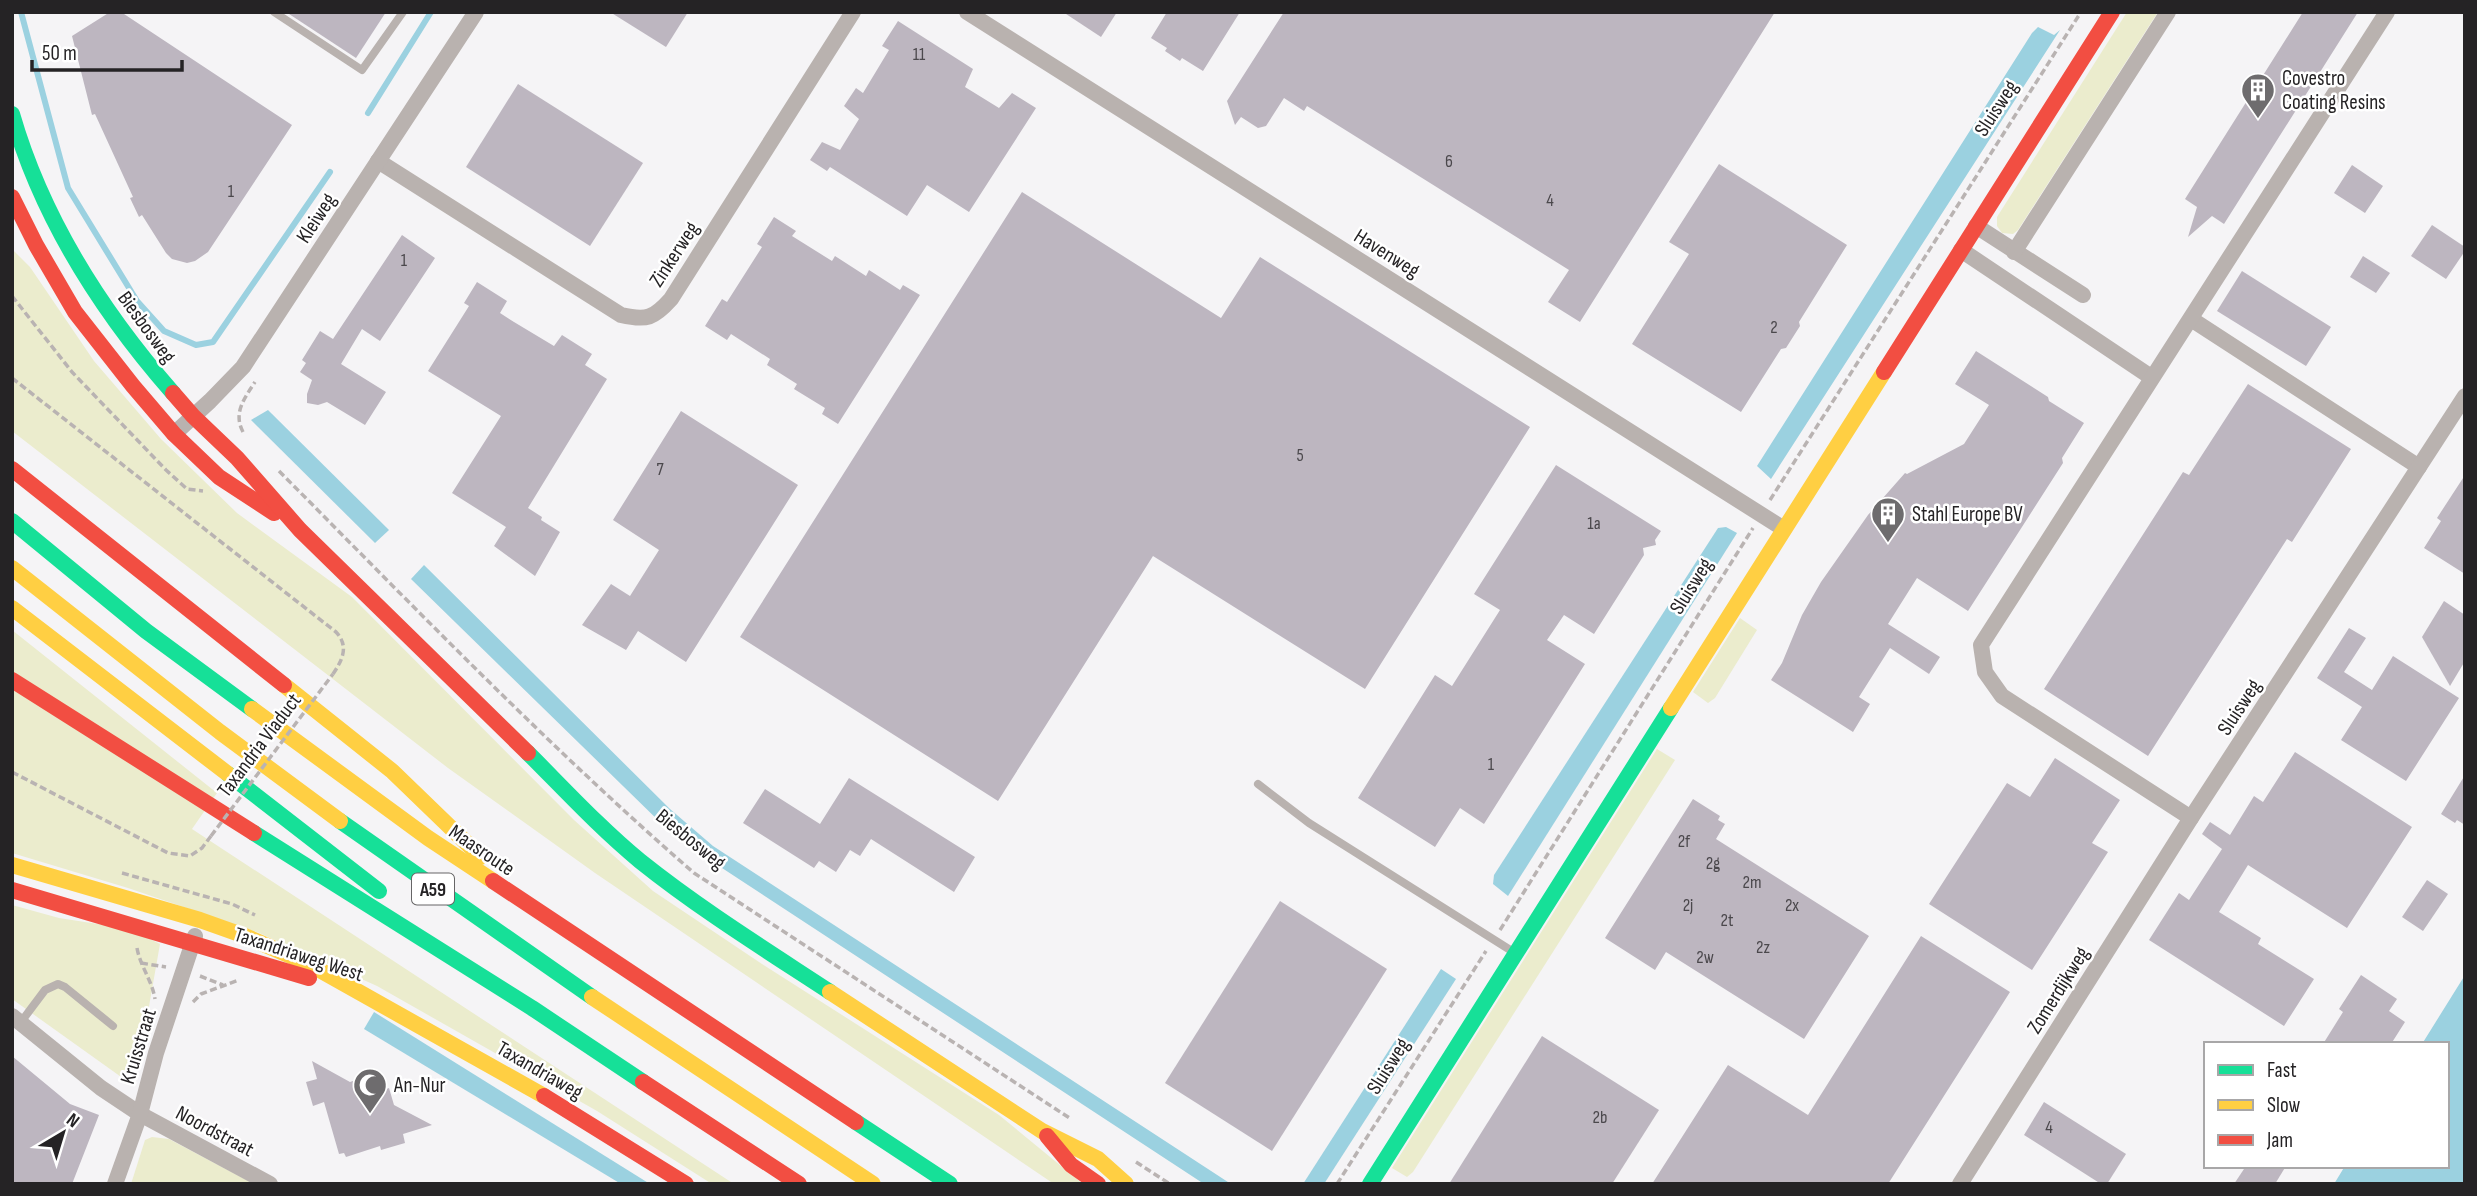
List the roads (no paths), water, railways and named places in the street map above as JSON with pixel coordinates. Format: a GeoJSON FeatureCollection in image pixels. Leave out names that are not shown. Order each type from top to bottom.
{"type":"FeatureCollection","features":[{"type":"Feature","properties":{"kind":"main road"},"geometry":{"type":"LineString","coordinates":[[1370,1184],[2112,12]]}},
{"type":"Feature","properties":{"kind":"main road","name":"Biesbosweg"},"geometry":{"type":"LineString","coordinates":[[12,114],[22,148],[57,229],[137,352],[193,416],[237,458],[300,530],[600,825],[699,906],[1042,1132],[1079,1148],[1116,1172],[1126,1184]]}},
{"type":"Feature","properties":{"kind":"main road","name":"Biesbosweg"},"geometry":{"type":"LineString","coordinates":[[12,197],[75,312],[133,386],[174,433],[219,477],[300,530]]}},
{"type":"Feature","properties":{"kind":"main road","name":"A59"},"geometry":{"type":"LineString","coordinates":[[12,469],[392,771],[536,911]]}},
{"type":"Feature","properties":{"kind":"main road","name":"Maasroute"},"geometry":{"type":"LineString","coordinates":[[12,521],[146,631],[428,838],[950,1184]]}},
{"type":"Feature","properties":{"kind":"main road","name":"A59"},"geometry":{"type":"LineString","coordinates":[[12,568],[123,659],[435,890],[702,1072],[873,1184]]}},
{"type":"Feature","properties":{"kind":"main road","name":"A59"},"geometry":{"type":"LineString","coordinates":[[12,608],[532,1008]]}},
{"type":"Feature","properties":{"kind":"main road","name":"A59"},"geometry":{"type":"LineString","coordinates":[[12,680],[532,1008],[799,1184]]}},
{"type":"Feature","properties":{"kind":"main road","name":"Taxandriaweg West"},"geometry":{"type":"LineString","coordinates":[[12,865],[200,920],[244,936],[309,964],[368,999]]}},
{"type":"Feature","properties":{"kind":"main road","name":"Taxandriaweg West"},"geometry":{"type":"LineString","coordinates":[[12,890],[273,966],[368,999]]}},
{"type":"Feature","properties":{"kind":"main road","name":"Taxandriaweg"},"geometry":{"type":"LineString","coordinates":[[368,999],[559,1104],[686,1184]]}},
{"type":"Feature","properties":{"kind":"main road","name":"Biesbosweg"},"geometry":{"type":"LineString","coordinates":[[1042,1132],[1071,1165],[1098,1184]]}},
{"type":"Feature","properties":{"kind":"street","name":"Kleiweg"},"geometry":{"type":"LineString","coordinates":[[174,433],[243,367],[477,12]]}},
{"type":"Feature","properties":{"kind":"street","name":"Zinkerweg"},"geometry":{"type":"LineString","coordinates":[[378,161],[621,315],[640,320],[658,314],[671,299],[853,12]]}},
{"type":"Feature","properties":{"kind":"street","name":"Havenweg"},"geometry":{"type":"LineString","coordinates":[[967,12],[1784,529]]}},
{"type":"Feature","properties":{"kind":"street"},"geometry":{"type":"LineString","coordinates":[[2014,252],[2168,12]]}},
{"type":"Feature","properties":{"kind":"street"},"geometry":{"type":"LineString","coordinates":[[2192,818],[2002,696],[1985,672],[1981,645],[2387,12]]}},
{"type":"Feature","properties":{"kind":"street"},"geometry":{"type":"LineString","coordinates":[[1976,226],[2083,295]]}},
{"type":"Feature","properties":{"kind":"street"},"geometry":{"type":"LineString","coordinates":[[1961,250],[2151,377]]}},
{"type":"Feature","properties":{"kind":"street"},"geometry":{"type":"LineString","coordinates":[[2191,319],[2419,467]]}},
{"type":"Feature","properties":{"kind":"street","name":"Sluisweg"},"geometry":{"type":"LineString","coordinates":[[2192,818],[2465,396]]}},
{"type":"Feature","properties":{"kind":"street","name":"Zomerdijkweg"},"geometry":{"type":"LineString","coordinates":[[1960,1184],[2192,818]]}},
{"type":"Feature","properties":{"kind":"street","name":"Kruisstraat"},"geometry":{"type":"LineString","coordinates":[[115,1184],[140,1114],[156,1053],[200,920]]}},
{"type":"Feature","properties":{"kind":"street","name":"Noordstraat"},"geometry":{"type":"LineString","coordinates":[[17,1019],[102,1088],[140,1114],[270,1184]]}},
{"type":"Feature","properties":{"kind":"lane"},"geometry":{"type":"LineString","coordinates":[[274,12],[362,71],[403,12]]}},
{"type":"Feature","properties":{"kind":"lane"},"geometry":{"type":"LineString","coordinates":[[1258,784],[1309,823],[1516,954]]}},
{"type":"Feature","properties":{"kind":"lane"},"geometry":{"type":"LineString","coordinates":[[17,1019],[45,990],[58,984],[113,1026]]}},
{"type":"Feature","properties":{"kind":"water"},"geometry":{"type":"Polygon","coordinates":[[[2038,27],[2054,35],[2060,30],[1771,479],[1757,466],[2038,27]]]}},
{"type":"Feature","properties":{"kind":"water"},"geometry":{"type":"Polygon","coordinates":[[[268,410],[389,530],[375,543],[251,420],[268,410]]]}},
{"type":"Feature","properties":{"kind":"water"},"geometry":{"type":"Polygon","coordinates":[[[1726,527],[1737,533],[1508,896],[1493,884],[1494,875],[1718,528],[1726,527]]]}},
{"type":"Feature","properties":{"kind":"water"},"geometry":{"type":"Polygon","coordinates":[[[424,565],[670,809],[713,846],[1231,1184],[1201,1182],[693,849],[666,828],[411,579],[424,565]]]}},
{"type":"Feature","properties":{"kind":"water"},"geometry":{"type":"Polygon","coordinates":[[[1441,969],[1456,979],[1324,1184],[1303,1184],[1441,969]]]}},
{"type":"Feature","properties":{"kind":"water"},"geometry":{"type":"Polygon","coordinates":[[[2465,975],[2465,1184],[2334,1184],[2344,1168],[2449,1168],[2449,1042],[2423,1042],[2465,975]]]}},
{"type":"Feature","properties":{"kind":"water"},"geometry":{"type":"Polygon","coordinates":[[[374,1012],[650,1184],[621,1184],[364,1029],[374,1012]]]}},
{"type":"Feature","properties":{"kind":"waterway"},"geometry":{"type":"LineString","coordinates":[[21,12],[68,188],[137,301],[164,331],[196,345],[213,342],[330,172]]}},
{"type":"Feature","properties":{"kind":"waterway"},"geometry":{"type":"LineString","coordinates":[[368,113],[431,12]]}},
{"type":"Feature","properties":{"kind":"place","name":"Covestro Coating Resins"},"geometry":{"type":"Point","coordinates":[2258,120]}},
{"type":"Feature","properties":{"kind":"place","name":"Stahl Europe BV"},"geometry":{"type":"Point","coordinates":[1888,544]}},
{"type":"Feature","properties":{"kind":"place","name":"An-Nur"},"geometry":{"type":"Point","coordinates":[370,1115]}}]}
